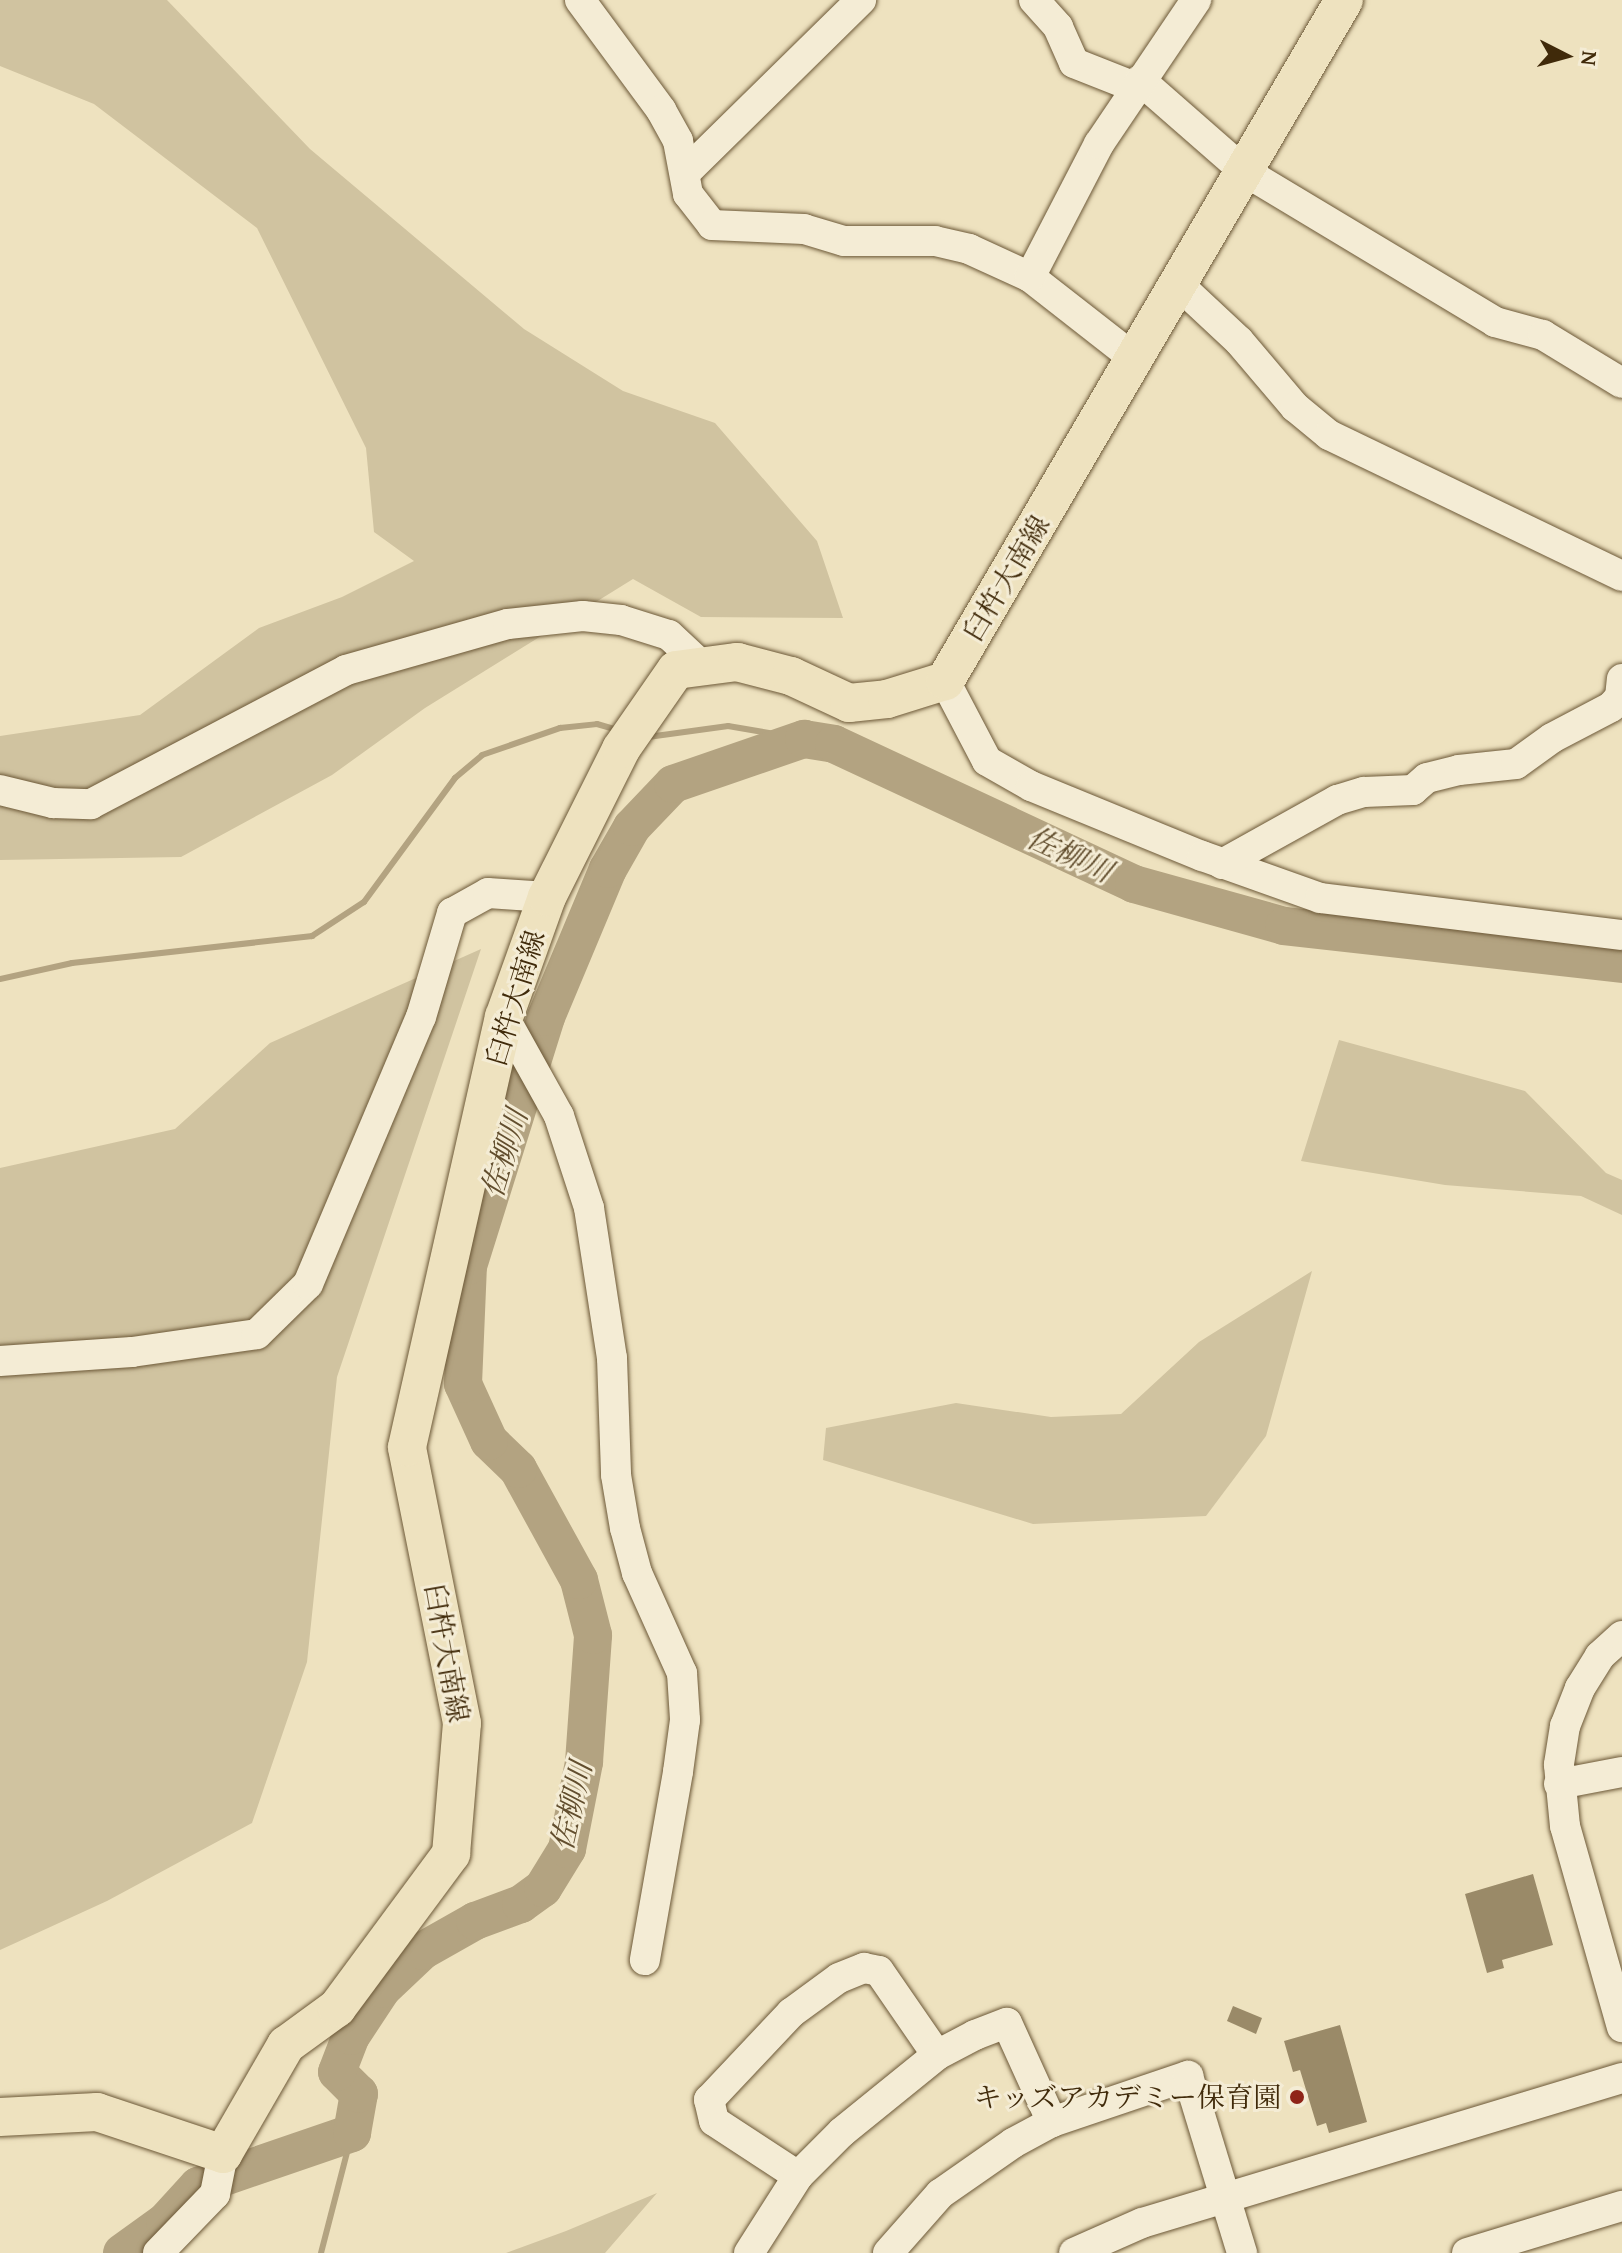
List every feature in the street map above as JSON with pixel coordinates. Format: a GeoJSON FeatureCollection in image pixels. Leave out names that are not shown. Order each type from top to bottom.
{"type":"FeatureCollection","features":[{"type":"Feature","properties":{"kind":"main road","name":"臼杵大南線"},"geometry":{"type":"LineString","coordinates":[[945,681],[1344,0]]}},
{"type":"Feature","properties":{"kind":"main road"},"geometry":{"type":"LineString","coordinates":[[699,663],[737,662],[791,676],[849,703],[887,699],[945,681]]}},
{"type":"Feature","properties":{"kind":"main road","name":"臼杵大南線"},"geometry":{"type":"LineString","coordinates":[[223,2154],[286,2045],[337,2008],[451,1854],[462,1723],[407,1447],[504,1017],[547,897],[621,749],[676,670],[699,663]]}},
{"type":"Feature","properties":{"kind":"main road"},"geometry":{"type":"LineString","coordinates":[[0,2117],[97,2112],[223,2154]]}},
{"type":"Feature","properties":{"kind":"street"},"geometry":{"type":"LineString","coordinates":[[580,0],[661,110],[678,141],[692,202],[712,225],[804,229],[844,241],[935,241],[969,249],[1030,277],[1135,359]]}},
{"type":"Feature","properties":{"kind":"street"},"geometry":{"type":"LineString","coordinates":[[685,173],[861,0]]}},
{"type":"Feature","properties":{"kind":"street"},"geometry":{"type":"LineString","coordinates":[[1034,0],[1058,27],[1074,63],[1137,83],[1244,171],[1495,322],[1543,335],[1622,383]]}},
{"type":"Feature","properties":{"kind":"street"},"geometry":{"type":"LineString","coordinates":[[1030,277],[1061,210],[1137,83],[1196,0]]}},
{"type":"Feature","properties":{"kind":"street"},"geometry":{"type":"LineString","coordinates":[[1179,285],[1239,341],[1295,407],[1329,435],[1622,576]]}},
{"type":"Feature","properties":{"kind":"street"},"geometry":{"type":"LineString","coordinates":[[0,790],[53,803],[91,804],[346,670],[508,624],[583,616],[621,620],[669,635],[699,663]]}},
{"type":"Feature","properties":{"kind":"street"},"geometry":{"type":"LineString","coordinates":[[1222,864],[1337,800],[1364,792],[1413,790],[1427,778],[1459,770],[1516,764],[1552,738],[1611,707],[1620,697],[1622,679]]}},
{"type":"Feature","properties":{"kind":"street"},"geometry":{"type":"LineString","coordinates":[[945,681],[987,761],[1031,786],[1222,864],[1320,898],[1622,935]]}},
{"type":"Feature","properties":{"kind":"street"},"geometry":{"type":"LineString","coordinates":[[0,1361],[132,1352],[257,1334],[308,1284],[421,1017],[452,913],[488,893],[547,897]]}},
{"type":"Feature","properties":{"kind":"street"},"geometry":{"type":"LineString","coordinates":[[504,1017],[559,1116],[589,1208],[612,1358],[616,1475],[625,1528],[637,1573],[682,1673],[685,1720],[645,1960]]}},
{"type":"Feature","properties":{"kind":"street"},"geometry":{"type":"LineString","coordinates":[[1622,1636],[1600,1656],[1580,1688],[1565,1726],[1559,1784],[1614,1974],[1622,2027]]}},
{"type":"Feature","properties":{"kind":"street"},"geometry":{"type":"LineString","coordinates":[[1559,1784],[1622,1772]]}},
{"type":"Feature","properties":{"kind":"street"},"geometry":{"type":"LineString","coordinates":[[798,2176],[714,2121],[709,2100],[791,2013],[839,1978],[864,1968],[879,1971],[937,2055]]}},
{"type":"Feature","properties":{"kind":"street"},"geometry":{"type":"LineString","coordinates":[[749,2253],[798,2176],[937,2055],[1007,2023],[1052,2122]]}},
{"type":"Feature","properties":{"kind":"street"},"geometry":{"type":"LineString","coordinates":[[888,2253],[940,2194],[1052,2122],[1188,2076],[1242,2253]]}},
{"type":"Feature","properties":{"kind":"street"},"geometry":{"type":"LineString","coordinates":[[1074,2253],[1108,2234],[1622,2078]]}},
{"type":"Feature","properties":{"kind":"street"},"geometry":{"type":"LineString","coordinates":[[158,2253],[215,2194],[223,2154]]}},
{"type":"Feature","properties":{"kind":"street"},"geometry":{"type":"LineString","coordinates":[[1467,2253],[1558,2240],[1622,2206]]}},
{"type":"Feature","properties":{"kind":"shaded area"},"geometry":{"type":"Polygon","coordinates":[[[0,0],[167,0],[310,149],[524,329],[623,391],[715,423],[817,541],[843,618],[701,617],[633,579],[425,708],[332,775],[181,857],[0,860],[0,736],[140,715],[259,628],[342,597],[414,561],[374,532],[366,448],[257,228],[94,104],[0,66],[0,0]]]}},
{"type":"Feature","properties":{"kind":"shaded area"},"geometry":{"type":"Polygon","coordinates":[[[481,949],[337,1377],[307,1662],[252,1823],[107,1901],[0,1950],[0,1168],[175,1129],[270,1043],[481,949]]]}},
{"type":"Feature","properties":{"kind":"shaded area"},"geometry":{"type":"Polygon","coordinates":[[[1339,1040],[1525,1091],[1606,1173],[1622,1180],[1622,1215],[1581,1196],[1445,1185],[1301,1161],[1339,1040]]]}},
{"type":"Feature","properties":{"kind":"shaded area"},"geometry":{"type":"Polygon","coordinates":[[[1312,1271],[1266,1436],[1206,1516],[1033,1524],[823,1460],[826,1428],[956,1403],[1051,1417],[1121,1414],[1199,1342],[1312,1271]]]}},
{"type":"Feature","properties":{"kind":"shaded area"},"geometry":{"type":"Polygon","coordinates":[[[657,2193],[605,2253],[506,2253],[566,2231],[657,2193]]]}},
{"type":"Feature","properties":{"kind":"building"},"geometry":{"type":"Polygon","coordinates":[[[1533,1874],[1553,1945],[1502,1960],[1504,1968],[1487,1973],[1465,1894],[1533,1874]]]}},
{"type":"Feature","properties":{"kind":"building"},"geometry":{"type":"Polygon","coordinates":[[[1233,2006],[1262,2018],[1256,2034],[1227,2021],[1233,2006]]]}},
{"type":"Feature","properties":{"kind":"building"},"geometry":{"type":"Polygon","coordinates":[[[1340,2025],[1367,2122],[1329,2133],[1326,2123],[1317,2126],[1300,2070],[1293,2072],[1284,2041],[1340,2025]]]}},
{"type":"Feature","properties":{"kind":"waterway"},"geometry":{"type":"LineString","coordinates":[[0,979],[72,963],[312,936],[364,902],[455,778],[482,755],[560,728],[597,724],[618,730]]}},
{"type":"Feature","properties":{"kind":"waterway"},"geometry":{"type":"LineString","coordinates":[[648,737],[728,726],[804,739]]}},
{"type":"Feature","properties":{"kind":"waterway","name":"佐柳川"},"geometry":{"type":"LineString","coordinates":[[122,2253],[165,2222],[198,2186],[352,2133],[359,2094],[337,2072],[351,2036],[382,1989],[422,1951],[475,1921],[521,1904],[543,1888],[567,1849],[584,1762],[593,1635],[579,1580],[518,1469],[489,1441],[463,1384],[468,1266],[546,1017],[608,869],[632,827],[673,784],[804,739],[834,744],[1134,884],[1284,926],[1622,964]]}},
{"type":"Feature","properties":{"kind":"waterway"},"geometry":{"type":"LineString","coordinates":[[321,2253],[352,2133]]}},
{"type":"Feature","properties":{"kind":"place","name":"キッズアカデミー保育園"},"geometry":{"type":"Point","coordinates":[1297,2097]}}]}
